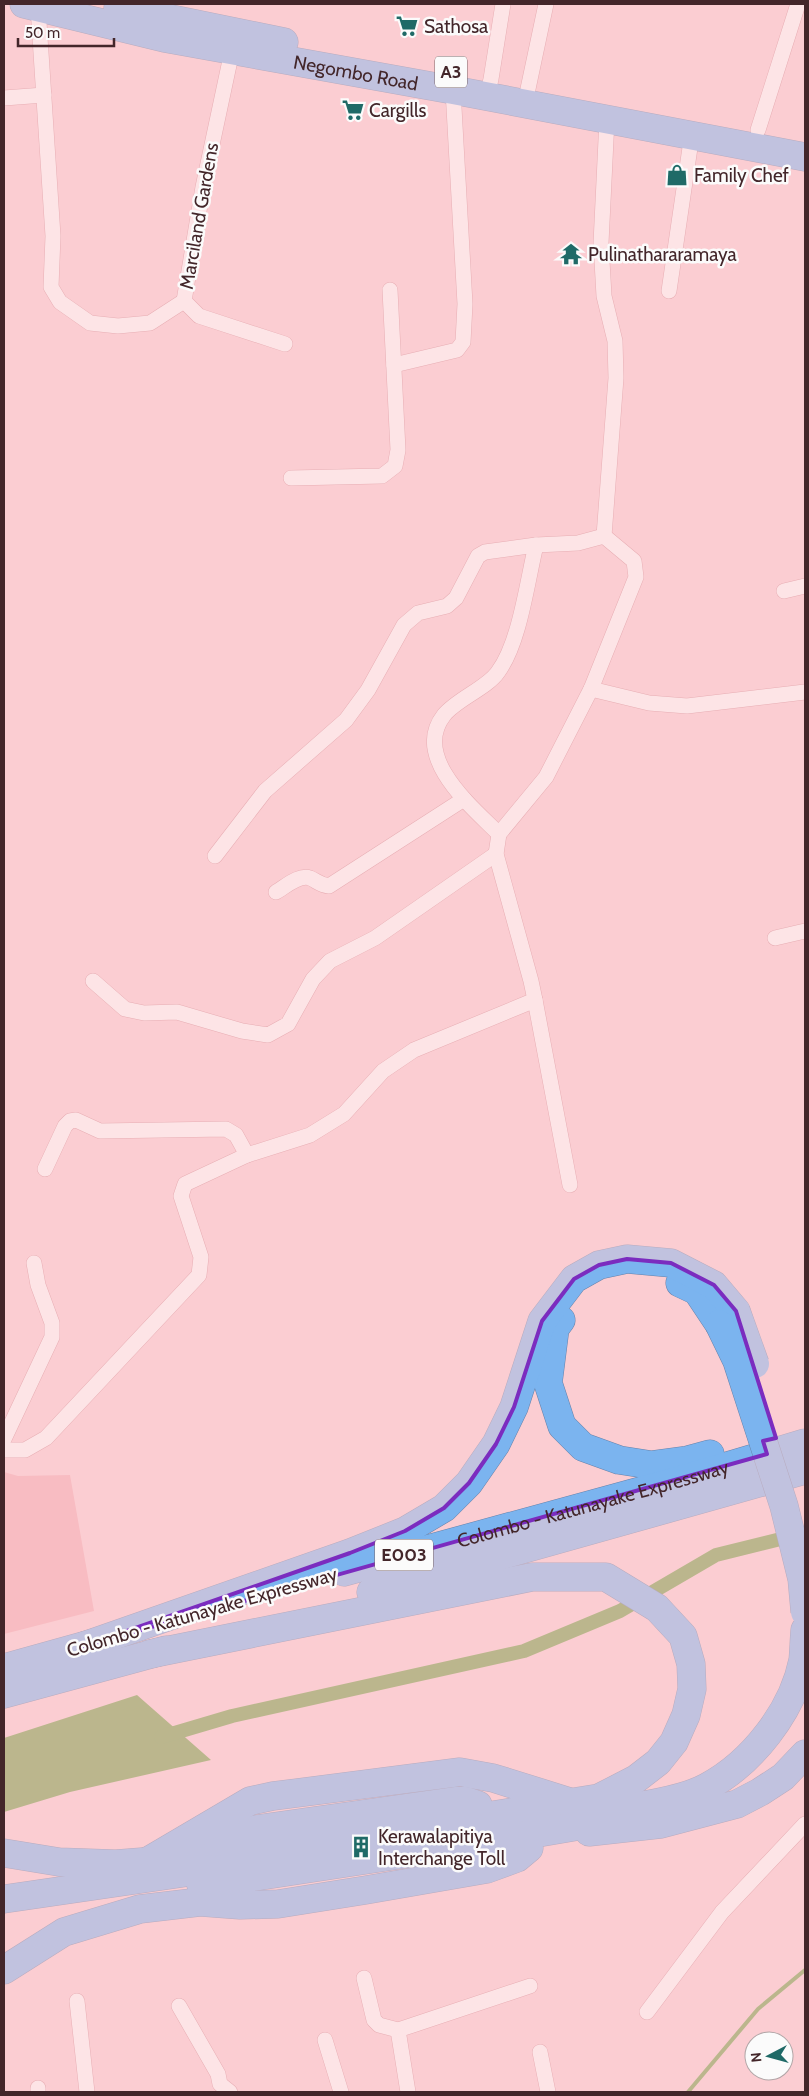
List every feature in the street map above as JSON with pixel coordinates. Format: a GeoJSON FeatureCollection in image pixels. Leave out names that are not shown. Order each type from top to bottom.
{"type":"FeatureCollection","features":[{"type":"Feature","properties":{"kind":"highway","name":"Negombo Road"},"geometry":{"type":"LineString","coordinates":[[31,6],[101,10],[291,43],[453,81]]}},
{"type":"Feature","properties":{"kind":"highway","name":"Negombo Road"},"geometry":{"type":"LineString","coordinates":[[101,10],[164,38],[232,51],[453,81],[758,130],[805,140]]}},
{"type":"Feature","properties":{"kind":"highway","name":"Negombo Road"},"geometry":{"type":"LineString","coordinates":[[526,94],[607,119],[692,134],[805,158]]}},
{"type":"Feature","properties":{"kind":"highway"},"geometry":{"type":"LineString","coordinates":[[84,1646],[350,1553],[405,1531],[444,1508],[469,1483],[496,1444],[514,1407],[542,1321],[574,1279],[599,1265],[627,1260],[671,1263],[714,1285],[727,1318],[737,1360],[784,1506],[802,1579],[805,1612]]}},
{"type":"Feature","properties":{"kind":"highway"},"geometry":{"type":"LineString","coordinates":[[805,1431],[688,1460],[651,1465],[619,1460],[583,1447],[562,1426],[548,1383],[555,1328],[581,1291],[604,1277],[627,1272],[666,1276],[697,1291],[727,1318],[750,1348],[805,1538]]}},
{"type":"Feature","properties":{"kind":"highway","name":"Colombo - Katunayake Expressway"},"geometry":{"type":"LineString","coordinates":[[4,1668],[353,1569],[677,1481],[805,1443]]}},
{"type":"Feature","properties":{"kind":"highway","name":"Colombo - Katunayake Expressway"},"geometry":{"type":"LineString","coordinates":[[4,1694],[805,1470]]}},
{"type":"Feature","properties":{"kind":"highway"},"geometry":{"type":"LineString","coordinates":[[4,1853],[59,1862],[116,1864],[180,1859],[237,1845],[599,1798],[636,1779],[658,1762],[674,1742],[686,1715],[692,1689],[691,1664],[683,1636],[657,1608],[606,1577],[532,1577],[150,1654]]}},
{"type":"Feature","properties":{"kind":"highway"},"geometry":{"type":"LineString","coordinates":[[181,1889],[680,1797],[706,1788],[737,1767],[766,1737],[788,1703],[802,1661],[805,1630]]}},
{"type":"Feature","properties":{"kind":"highway"},"geometry":{"type":"LineString","coordinates":[[4,1913],[181,1889],[490,1842],[677,1809],[712,1795],[740,1778],[766,1756],[790,1729],[805,1694]]}},
{"type":"Feature","properties":{"kind":"highway"},"geometry":{"type":"LineString","coordinates":[[4,1899],[269,1883],[447,1858],[594,1831],[661,1824],[737,1804],[783,1777],[805,1754]]}},
{"type":"Feature","properties":{"kind":"highway"},"geometry":{"type":"LineString","coordinates":[[148,1861],[255,1809],[434,1782],[460,1781],[481,1784],[524,1808]]}},
{"type":"Feature","properties":{"kind":"highway"},"geometry":{"type":"LineString","coordinates":[[213,1844],[254,1820],[426,1791],[452,1789],[479,1794],[524,1808]]}},
{"type":"Feature","properties":{"kind":"highway"},"geometry":{"type":"LineString","coordinates":[[148,1861],[257,1830],[454,1801],[524,1808]]}},
{"type":"Feature","properties":{"kind":"highway"},"geometry":{"type":"LineString","coordinates":[[4,1970],[64,1932],[140,1909],[266,1852],[524,1808]]}},
{"type":"Feature","properties":{"kind":"highway"},"geometry":{"type":"LineString","coordinates":[[181,1889],[278,1913],[460,1887],[494,1876],[594,1831]]}},
{"type":"Feature","properties":{"kind":"highway"},"geometry":{"type":"LineString","coordinates":[[181,1889],[234,1893],[285,1891],[456,1866],[513,1854],[560,1837]]}},
{"type":"Feature","properties":{"kind":"street"},"geometry":{"type":"LineString","coordinates":[[489,87],[503,4]]}},
{"type":"Feature","properties":{"kind":"street"},"geometry":{"type":"LineString","coordinates":[[526,94],[546,4]]}},
{"type":"Feature","properties":{"kind":"street"},"geometry":{"type":"LineString","coordinates":[[758,130],[798,4]]}},
{"type":"Feature","properties":{"kind":"street"},"geometry":{"type":"LineString","coordinates":[[31,6],[44,95],[53,236],[51,287],[60,302],[90,323],[118,326],[150,323],[184,301]]}},
{"type":"Feature","properties":{"kind":"street","name":"Marciland Gardens"},"geometry":{"type":"LineString","coordinates":[[232,51],[203,187],[184,301],[199,316],[285,344]]}},
{"type":"Feature","properties":{"kind":"street"},"geometry":{"type":"LineString","coordinates":[[394,364],[457,350],[463,342],[466,304],[453,81]]}},
{"type":"Feature","properties":{"kind":"street"},"geometry":{"type":"LineString","coordinates":[[4,98],[44,95]]}},
{"type":"Feature","properties":{"kind":"street"},"geometry":{"type":"LineString","coordinates":[[604,536],[616,378],[615,341],[604,296],[601,243],[607,119]]}},
{"type":"Feature","properties":{"kind":"street"},"geometry":{"type":"LineString","coordinates":[[669,291],[692,134]]}},
{"type":"Feature","properties":{"kind":"street"},"geometry":{"type":"LineString","coordinates":[[291,478],[382,476],[395,466],[398,450],[390,290]]}},
{"type":"Feature","properties":{"kind":"street"},"geometry":{"type":"LineString","coordinates":[[215,856],[265,791],[346,720],[368,690],[404,625],[418,614],[447,606],[456,598],[478,556],[485,552],[536,545],[578,543],[604,536]]}},
{"type":"Feature","properties":{"kind":"street"},"geometry":{"type":"LineString","coordinates":[[570,1185],[531,980],[496,854],[499,834],[546,777],[591,689],[636,577],[634,562],[604,536]]}},
{"type":"Feature","properties":{"kind":"street"},"geometry":{"type":"LineString","coordinates":[[499,834],[464,799],[446,777],[436,753],[435,733],[445,714],[498,673],[514,641],[536,545]]}},
{"type":"Feature","properties":{"kind":"street"},"geometry":{"type":"LineString","coordinates":[[784,591],[805,586]]}},
{"type":"Feature","properties":{"kind":"street"},"geometry":{"type":"LineString","coordinates":[[591,689],[649,703],[687,706],[805,692]]}},
{"type":"Feature","properties":{"kind":"street"},"geometry":{"type":"LineString","coordinates":[[276,892],[302,877],[309,878],[320,885],[329,886],[464,799]]}},
{"type":"Feature","properties":{"kind":"street"},"geometry":{"type":"LineString","coordinates":[[93,981],[125,1009],[144,1013],[177,1012],[242,1031],[268,1034],[288,1024],[313,979],[330,961],[375,938],[496,854]]}},
{"type":"Feature","properties":{"kind":"street"},"geometry":{"type":"LineString","coordinates":[[775,938],[805,931]]}},
{"type":"Feature","properties":{"kind":"street"},"geometry":{"type":"LineString","coordinates":[[4,1450],[25,1450],[46,1438],[199,1275],[201,1258],[181,1196],[185,1184],[247,1155],[310,1135],[344,1114],[383,1071],[414,1050],[535,1000]]}},
{"type":"Feature","properties":{"kind":"street"},"geometry":{"type":"LineString","coordinates":[[45,1170],[66,1126],[70,1121],[76,1120],[100,1131],[226,1130],[236,1135],[247,1155]]}},
{"type":"Feature","properties":{"kind":"street"},"geometry":{"type":"LineString","coordinates":[[4,1439],[52,1336],[52,1323],[38,1285],[34,1263]]}},
{"type":"Feature","properties":{"kind":"street"},"geometry":{"type":"LineString","coordinates":[[647,2012],[722,1912],[805,1824]]}},
{"type":"Feature","properties":{"kind":"street"},"geometry":{"type":"LineString","coordinates":[[364,1978],[374,2020],[379,2025],[398,2030],[530,1986]]}},
{"type":"Feature","properties":{"kind":"street"},"geometry":{"type":"LineString","coordinates":[[77,2001],[87,2092]]}},
{"type":"Feature","properties":{"kind":"street"},"geometry":{"type":"LineString","coordinates":[[180,2006],[218,2074],[220,2084],[230,2092]]}},
{"type":"Feature","properties":{"kind":"street"},"geometry":{"type":"LineString","coordinates":[[398,2030],[408,2092]]}},
{"type":"Feature","properties":{"kind":"street"},"geometry":{"type":"LineString","coordinates":[[325,2040],[341,2092]]}},
{"type":"Feature","properties":{"kind":"street"},"geometry":{"type":"LineString","coordinates":[[540,2052],[548,2092]]}},
{"type":"Feature","properties":{"kind":"highlighted area"},"geometry":{"type":"Polygon","coordinates":[[[627,1259],[671,1263],[714,1285],[736,1311],[776,1438],[763,1441],[767,1454],[84,1646],[350,1553],[405,1531],[444,1508],[469,1483],[496,1444],[514,1407],[542,1321],[574,1279],[599,1265],[627,1259]]]}},
{"type":"Feature","properties":{"kind":"shaded area"},"geometry":{"type":"Polygon","coordinates":[[[4,1472],[18,1476],[70,1475],[94,1611],[4,1634],[4,1472]]]}},
{"type":"Feature","properties":{"kind":"shaded area"},"geometry":{"type":"Polygon","coordinates":[[[137,1695],[211,1760],[70,1792],[4,1812],[4,1738],[137,1695]]]}},
{"type":"Feature","properties":{"kind":"waterway"},"geometry":{"type":"LineString","coordinates":[[161,1737],[232,1716],[524,1651],[620,1611],[716,1555],[805,1533]]}},
{"type":"Feature","properties":{"kind":"waterway"},"geometry":{"type":"LineString","coordinates":[[688,2092],[758,2009],[805,1970]]}},
{"type":"Feature","properties":{"kind":"place","name":"Sathosa"},"geometry":{"type":"Point","coordinates":[407,26]}},
{"type":"Feature","properties":{"kind":"place","name":"Cargills"},"geometry":{"type":"Point","coordinates":[353,110]}},
{"type":"Feature","properties":{"kind":"place","name":"Family Chef"},"geometry":{"type":"Point","coordinates":[677,175]}},
{"type":"Feature","properties":{"kind":"place","name":"Pulinathararamaya"},"geometry":{"type":"Point","coordinates":[571,254]}},
{"type":"Feature","properties":{"kind":"place","name":"Kerawalapitiya Interchange Toll"},"geometry":{"type":"Point","coordinates":[361,1847]}}]}
